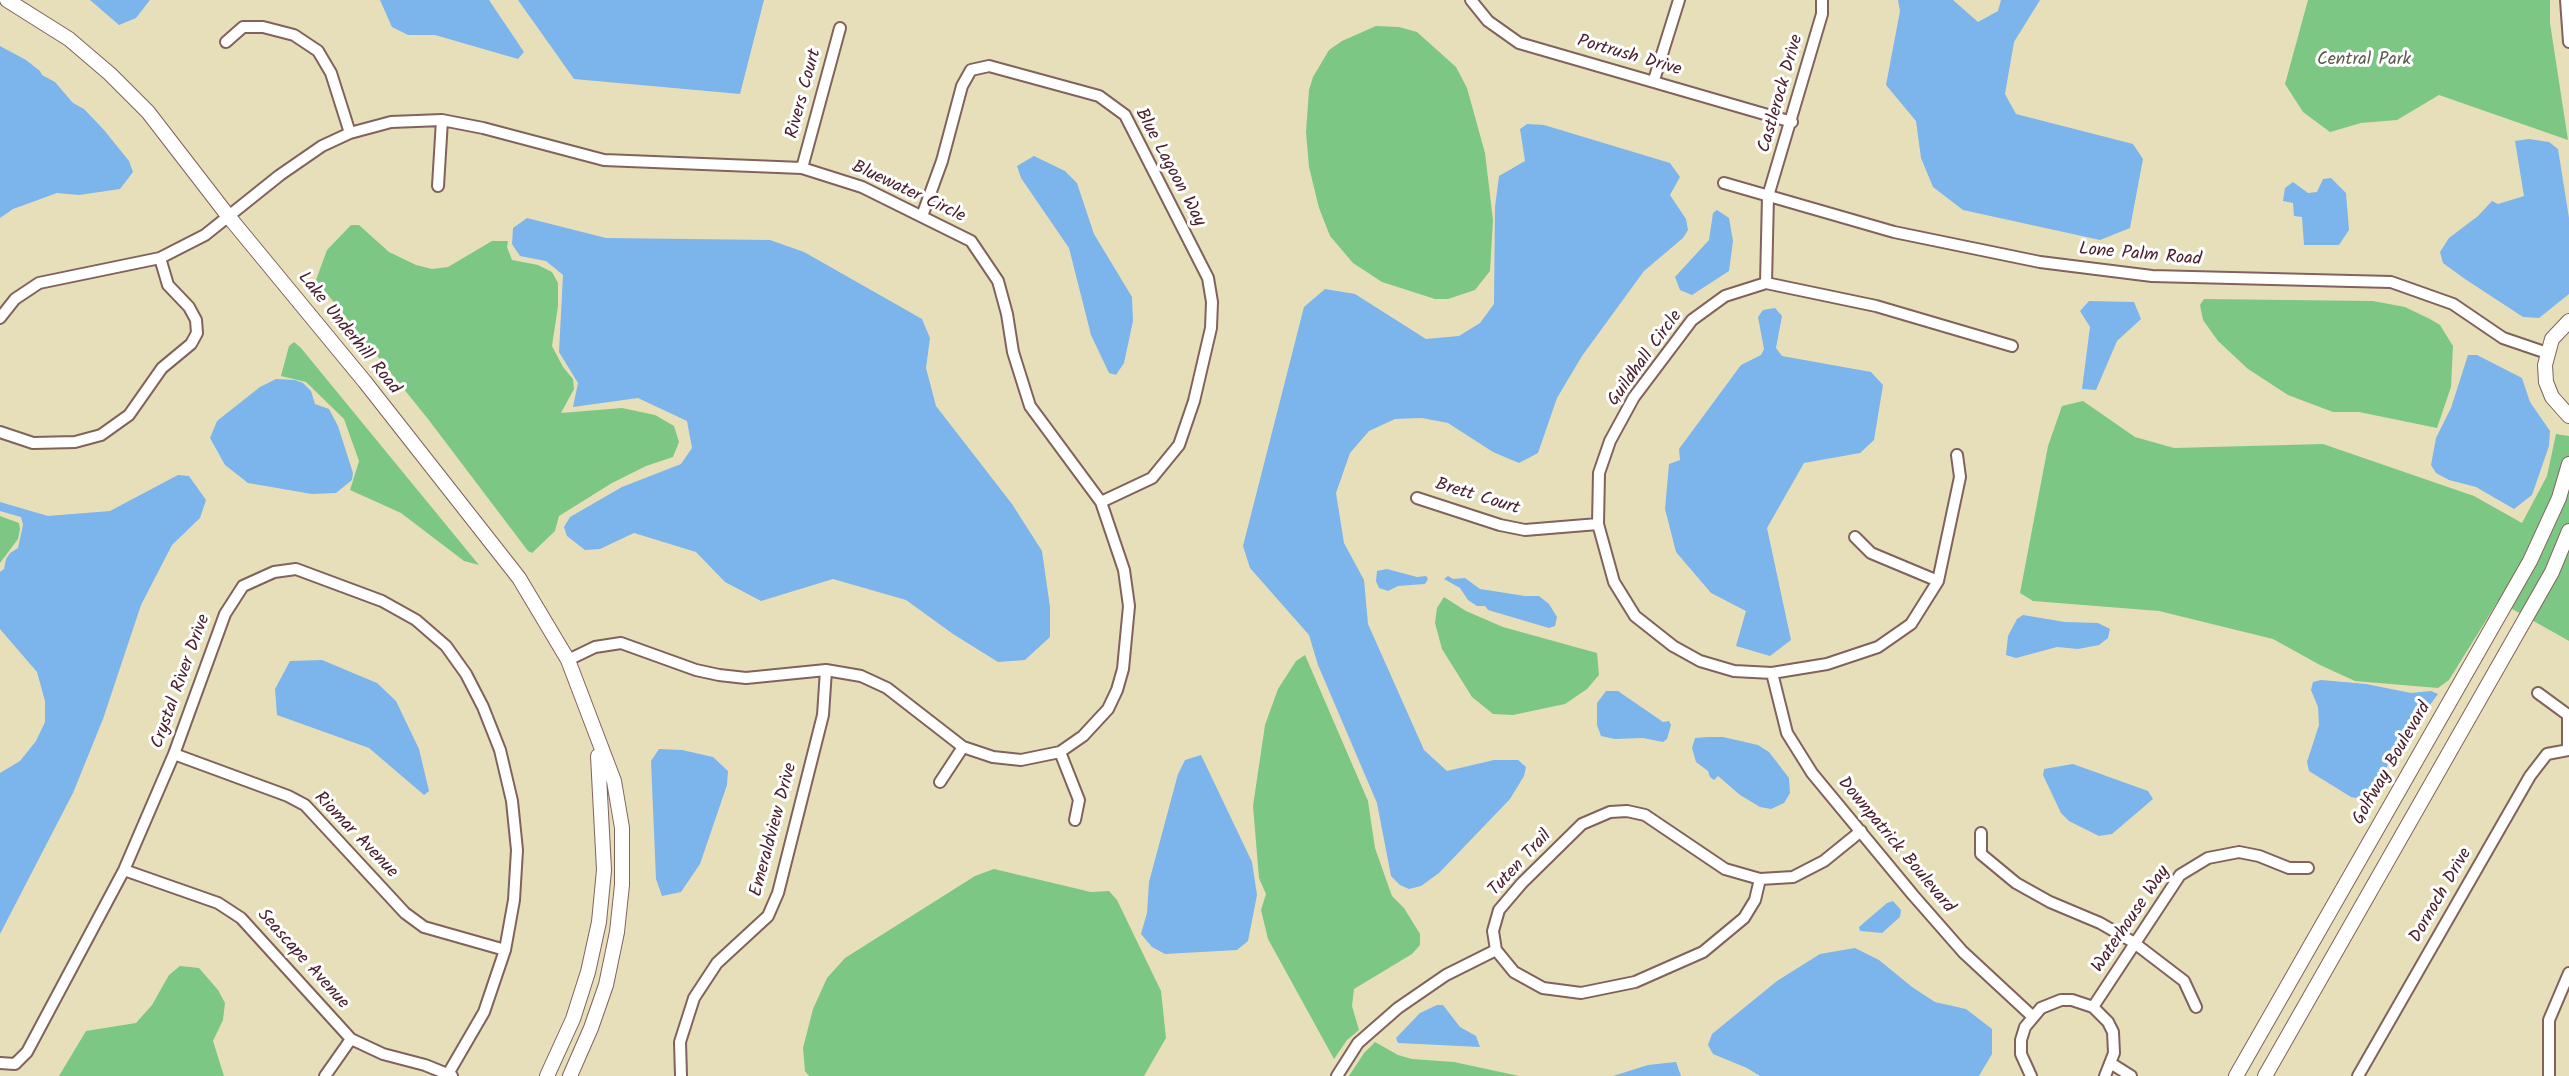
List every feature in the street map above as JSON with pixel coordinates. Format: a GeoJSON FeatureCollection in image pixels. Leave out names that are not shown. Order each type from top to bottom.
{"type":"FeatureCollection","features":[{"type":"Feature","properties":{"kind":"street","name":"Lake Underhill Road"},"geometry":{"type":"LineString","coordinates":[[7,0],[69,39],[110,74],[148,112],[229,218],[365,382],[519,578],[568,660],[614,781],[622,828],[622,885],[617,932],[606,985],[591,1028],[570,1076]]}},
{"type":"Feature","properties":{"kind":"street","name":"Portrush Drive"},"geometry":{"type":"LineString","coordinates":[[1471,0],[1488,21],[1519,43],[1792,122]]}},
{"type":"Feature","properties":{"kind":"street"},"geometry":{"type":"LineString","coordinates":[[1654,81],[1679,0]]}},
{"type":"Feature","properties":{"kind":"street","name":"Castlerock Drive"},"geometry":{"type":"LineString","coordinates":[[1768,196],[1792,122],[1822,14],[1822,0]]}},
{"type":"Feature","properties":{"kind":"street"},"geometry":{"type":"LineString","coordinates":[[2566,0],[2569,42]]}},
{"type":"Feature","properties":{"kind":"street"},"geometry":{"type":"LineString","coordinates":[[226,42],[243,27],[263,27],[294,35],[318,51],[331,74],[350,133]]}},
{"type":"Feature","properties":{"kind":"street","name":"Rivers Court"},"geometry":{"type":"LineString","coordinates":[[802,168],[840,28]]}},
{"type":"Feature","properties":{"kind":"street","name":"Blue Lagoon Way"},"geometry":{"type":"LineString","coordinates":[[922,216],[942,160],[962,86],[971,70],[989,66],[1099,96],[1125,115],[1208,278],[1212,302],[1211,328],[1194,401],[1179,445],[1152,478],[1101,502]]}},
{"type":"Feature","properties":{"kind":"street","name":"Bluewater Circle"},"geometry":{"type":"LineString","coordinates":[[0,318],[15,300],[39,283],[160,258],[205,235],[280,175],[322,146],[350,133],[391,122],[442,120],[483,128],[604,160],[802,168],[862,187],[971,241],[998,281],[1007,314],[1013,352],[1030,406],[1101,502],[1117,545],[1125,579],[1129,606],[1123,669],[1108,709],[1083,736],[1060,752],[1021,760],[993,757],[963,747],[887,688],[861,676],[826,670],[746,678],[719,675],[696,670],[621,643],[595,647],[568,660]]}},
{"type":"Feature","properties":{"kind":"street"},"geometry":{"type":"LineString","coordinates":[[438,186],[442,120]]}},
{"type":"Feature","properties":{"kind":"street","name":"Lone Palm Road"},"geometry":{"type":"LineString","coordinates":[[1724,183],[1894,232],[2040,262],[2152,276],[2223,280],[2391,282],[2453,304],[2503,338],[2547,353]]}},
{"type":"Feature","properties":{"kind":"street"},"geometry":{"type":"LineString","coordinates":[[1766,283],[1768,196]]}},
{"type":"Feature","properties":{"kind":"street"},"geometry":{"type":"LineString","coordinates":[[0,432],[33,443],[75,442],[101,435],[129,415],[162,368],[191,344],[197,333],[196,320],[189,307],[168,285],[160,258]]}},
{"type":"Feature","properties":{"kind":"street","name":"Guildhall Circle"},"geometry":{"type":"LineString","coordinates":[[1957,455],[1960,477],[1938,581],[1911,624],[1878,647],[1827,664],[1772,673],[1734,671],[1700,662],[1673,646],[1635,616],[1614,582],[1598,524],[1599,473],[1610,441],[1634,397],[1692,320],[1725,296],[1766,283],[1876,306],[2012,346]]}},
{"type":"Feature","properties":{"kind":"street"},"geometry":{"type":"LineString","coordinates":[[2569,321],[2557,332],[2544,365],[2546,382],[2552,397],[2569,416]]}},
{"type":"Feature","properties":{"kind":"street","name":"Golfway Boulevard"},"geometry":{"type":"LineString","coordinates":[[2236,1076],[2530,561],[2547,525],[2569,464]]}},
{"type":"Feature","properties":{"kind":"street","name":"Brett Court"},"geometry":{"type":"LineString","coordinates":[[1417,498],[1500,525],[1525,530],[1598,524]]}},
{"type":"Feature","properties":{"kind":"street"},"geometry":{"type":"LineString","coordinates":[[2265,1076],[2552,572],[2568,532],[2547,525]]}},
{"type":"Feature","properties":{"kind":"street"},"geometry":{"type":"LineString","coordinates":[[1855,537],[1871,553],[1938,581]]}},
{"type":"Feature","properties":{"kind":"street","name":"Crystal River Drive"},"geometry":{"type":"LineString","coordinates":[[0,1063],[15,1064],[27,1052],[124,870],[174,754],[225,614],[243,586],[274,572],[296,570],[382,601],[416,620],[446,646],[466,674],[483,707],[500,750],[512,801],[517,850],[513,900],[504,950],[484,1012],[450,1075]]}},
{"type":"Feature","properties":{"kind":"street","name":"Emeraldview Drive"},"geometry":{"type":"LineString","coordinates":[[681,1076],[680,1042],[694,998],[717,963],[768,916],[778,892],[823,715],[826,670]]}},
{"type":"Feature","properties":{"kind":"street","name":"Downpatrick Boulevard"},"geometry":{"type":"LineString","coordinates":[[1772,673],[1786,734],[1812,772],[1913,896],[1963,952],[2032,1016]]}},
{"type":"Feature","properties":{"kind":"street"},"geometry":{"type":"LineString","coordinates":[[2538,693],[2568,715],[2569,749]]}},
{"type":"Feature","properties":{"kind":"street","name":"Lake Underhill Road"},"geometry":{"type":"LineString","coordinates":[[547,1076],[573,1019],[588,972],[599,922],[604,870],[603,811],[597,741]]}},
{"type":"Feature","properties":{"kind":"street"},"geometry":{"type":"LineString","coordinates":[[939,782],[963,747]]}},
{"type":"Feature","properties":{"kind":"street","name":"Dornoch Drive"},"geometry":{"type":"LineString","coordinates":[[2358,1076],[2530,776],[2547,754],[2569,749]]}},
{"type":"Feature","properties":{"kind":"street"},"geometry":{"type":"LineString","coordinates":[[1060,752],[1079,800],[1076,820]]}},
{"type":"Feature","properties":{"kind":"street","name":"Riomar Avenue"},"geometry":{"type":"LineString","coordinates":[[174,754],[288,796],[305,805],[405,914],[424,927],[504,950]]}},
{"type":"Feature","properties":{"kind":"street"},"geometry":{"type":"LineString","coordinates":[[2403,782],[2425,794]]}},
{"type":"Feature","properties":{"kind":"street","name":"Tuten Trail"},"geometry":{"type":"LineString","coordinates":[[1496,950],[1493,931],[1499,910],[1522,883],[1582,824],[1610,812],[1645,815],[1725,869],[1760,879],[1793,877],[1824,861],[1862,831]]}},
{"type":"Feature","properties":{"kind":"street"},"geometry":{"type":"LineString","coordinates":[[1981,833],[1981,854],[2016,883],[2050,902],[2100,922],[2133,942],[2184,981],[2196,1007]]}},
{"type":"Feature","properties":{"kind":"street","name":"Waterhouse Way"},"geometry":{"type":"LineString","coordinates":[[2093,1007],[2133,942],[2180,875],[2208,858],[2239,852],[2259,856],[2289,868],[2308,868]]}},
{"type":"Feature","properties":{"kind":"street","name":"Seascape Avenue"},"geometry":{"type":"LineString","coordinates":[[124,870],[218,903],[240,918],[351,1039],[383,1054],[450,1075]]}},
{"type":"Feature","properties":{"kind":"street"},"geometry":{"type":"LineString","coordinates":[[1337,1076],[1358,1043],[1398,1008],[1446,975],[1496,950],[1514,972],[1543,988],[1581,993],[1635,982],[1703,952],[1744,918],[1755,900],[1760,879]]}},
{"type":"Feature","properties":{"kind":"street"},"geometry":{"type":"LineString","coordinates":[[2549,1076],[2549,1020],[2569,973]]}},
{"type":"Feature","properties":{"kind":"street"},"geometry":{"type":"LineString","coordinates":[[2031,1076],[2022,1054],[2021,1040],[2025,1027],[2032,1016],[2050,1003],[2061,1000],[2073,1000],[2093,1007],[2108,1022],[2113,1032],[2114,1053],[2112,1064],[2104,1076]]}},
{"type":"Feature","properties":{"kind":"street"},"geometry":{"type":"LineString","coordinates":[[325,1076],[351,1039]]}},
{"type":"Feature","properties":{"kind":"street"},"geometry":{"type":"LineString","coordinates":[[2112,1064],[2131,1076]]}},
{"type":"Feature","properties":{"kind":"green space","name":"Central Park"},"geometry":{"type":"Polygon","coordinates":[[[2308,0],[2550,0],[2550,23],[2568,140],[2439,95],[2397,120],[2361,123],[2330,132],[2303,112],[2285,84],[2308,0]]]}},
{"type":"Feature","properties":{"kind":"green space"},"geometry":{"type":"Polygon","coordinates":[[[1376,26],[1399,27],[1417,32],[1456,67],[1467,88],[1485,153],[1493,220],[1490,271],[1475,290],[1448,299],[1435,299],[1382,282],[1353,263],[1330,236],[1319,208],[1309,167],[1306,132],[1309,90],[1313,77],[1329,50],[1342,41],[1376,26]]]}},
{"type":"Feature","properties":{"kind":"green space"},"geometry":{"type":"Polygon","coordinates":[[[351,225],[359,225],[389,252],[416,265],[432,269],[448,267],[492,241],[508,241],[507,247],[512,260],[538,265],[552,272],[558,283],[558,306],[552,346],[563,367],[573,379],[574,389],[561,413],[622,408],[655,415],[674,426],[679,442],[673,457],[646,466],[612,483],[559,516],[555,531],[532,553],[528,551],[428,419],[316,280],[327,250],[351,225]]]}},
{"type":"Feature","properties":{"kind":"green space"},"geometry":{"type":"Polygon","coordinates":[[[2204,299],[2373,301],[2405,307],[2430,319],[2440,325],[2453,346],[2451,387],[2437,428],[2359,412],[2333,412],[2288,395],[2248,369],[2218,341],[2203,320],[2200,305],[2204,299]]]}},
{"type":"Feature","properties":{"kind":"green space"},"geometry":{"type":"Polygon","coordinates":[[[294,342],[479,565],[464,561],[401,513],[350,490],[359,461],[344,419],[306,382],[281,376],[289,346],[294,342]]]}},
{"type":"Feature","properties":{"kind":"green space"},"geometry":{"type":"Polygon","coordinates":[[[2083,401],[2135,437],[2174,448],[2323,444],[2474,496],[2522,523],[2547,476],[2556,434],[2569,436],[2569,641],[2498,601],[2449,680],[2438,688],[2355,681],[2273,639],[2159,611],[2033,601],[2020,593],[2048,446],[2062,406],[2083,401]]]}},
{"type":"Feature","properties":{"kind":"green space"},"geometry":{"type":"Polygon","coordinates":[[[0,516],[19,523],[20,529],[18,539],[0,563],[0,516]]]}},
{"type":"Feature","properties":{"kind":"green space"},"geometry":{"type":"Polygon","coordinates":[[[1444,597],[1466,611],[1503,627],[1597,653],[1599,675],[1587,689],[1565,704],[1513,715],[1493,714],[1472,697],[1442,649],[1435,623],[1437,608],[1444,597]]]}},
{"type":"Feature","properties":{"kind":"green space"},"geometry":{"type":"Polygon","coordinates":[[[1305,655],[1368,801],[1375,848],[1392,896],[1404,908],[1420,934],[1420,945],[1412,954],[1354,989],[1352,1006],[1359,1030],[1347,1040],[1334,1059],[1268,939],[1261,910],[1266,894],[1259,878],[1253,806],[1265,725],[1278,689],[1296,661],[1305,655]]]}},
{"type":"Feature","properties":{"kind":"green space"},"geometry":{"type":"Polygon","coordinates":[[[994,869],[1091,892],[1109,891],[1117,900],[1161,991],[1166,1038],[1144,1076],[809,1076],[805,1071],[803,1048],[813,1009],[827,978],[845,958],[975,876],[994,869]]]}},
{"type":"Feature","properties":{"kind":"green space"},"geometry":{"type":"Polygon","coordinates":[[[180,966],[199,968],[218,990],[225,1003],[223,1020],[213,1041],[224,1076],[59,1076],[86,1031],[136,1023],[152,1005],[169,975],[180,966]]]}},
{"type":"Feature","properties":{"kind":"green space"},"geometry":{"type":"Polygon","coordinates":[[[1375,1042],[1398,1055],[1412,1059],[1454,1062],[1519,1076],[1349,1076],[1364,1053],[1375,1042]]]}},
{"type":"Feature","properties":{"kind":"water"},"geometry":{"type":"Polygon","coordinates":[[[90,0],[150,0],[136,18],[119,25],[90,0]]]}},
{"type":"Feature","properties":{"kind":"water"},"geometry":{"type":"Polygon","coordinates":[[[380,0],[489,0],[524,52],[518,59],[435,35],[408,35],[392,27],[380,0]]]}},
{"type":"Feature","properties":{"kind":"water"},"geometry":{"type":"Polygon","coordinates":[[[518,0],[764,0],[740,94],[574,79],[518,0]]]}},
{"type":"Feature","properties":{"kind":"water"},"geometry":{"type":"Polygon","coordinates":[[[1898,0],[1953,0],[1978,22],[1998,11],[2001,0],[2040,0],[2014,42],[2005,94],[2016,114],[2133,144],[2143,159],[2130,228],[2100,240],[1963,210],[1933,187],[1921,158],[1916,121],[1886,85],[1900,11],[1898,0]]]}},
{"type":"Feature","properties":{"kind":"water"},"geometry":{"type":"Polygon","coordinates":[[[0,46],[26,60],[42,75],[55,82],[73,103],[84,109],[104,130],[129,161],[133,172],[120,189],[79,195],[57,193],[13,209],[0,218],[0,46]]]}},
{"type":"Feature","properties":{"kind":"water"},"geometry":{"type":"Polygon","coordinates":[[[1527,124],[1544,125],[1670,163],[1680,177],[1670,195],[1686,219],[1688,230],[1683,238],[1644,271],[1582,356],[1557,398],[1538,453],[1519,463],[1493,452],[1448,423],[1422,418],[1395,419],[1369,431],[1350,453],[1336,493],[1344,543],[1364,580],[1368,624],[1424,750],[1447,771],[1494,760],[1518,760],[1526,767],[1524,776],[1510,799],[1439,873],[1421,886],[1409,889],[1400,885],[1391,876],[1377,803],[1318,665],[1309,635],[1250,568],[1243,546],[1304,307],[1325,289],[1355,294],[1426,339],[1459,336],[1480,323],[1494,304],[1495,207],[1499,176],[1525,161],[1520,129],[1527,124]]]}},
{"type":"Feature","properties":{"kind":"water"},"geometry":{"type":"Polygon","coordinates":[[[2529,139],[2549,142],[2558,149],[2569,218],[2569,294],[2539,318],[2523,317],[2465,279],[2443,263],[2440,252],[2449,238],[2478,216],[2492,201],[2498,204],[2524,196],[2515,141],[2529,139]]]}},
{"type":"Feature","properties":{"kind":"water"},"geometry":{"type":"Polygon","coordinates":[[[1034,156],[1065,171],[1077,183],[1094,234],[1132,297],[1133,321],[1124,363],[1116,375],[1109,373],[1091,335],[1069,248],[1021,178],[1017,166],[1034,156]]]}},
{"type":"Feature","properties":{"kind":"water"},"geometry":{"type":"Polygon","coordinates":[[[2331,178],[2346,193],[2349,230],[2339,245],[2304,245],[2302,217],[2294,216],[2293,203],[2283,201],[2285,188],[2293,182],[2308,193],[2317,192],[2323,179],[2331,178]]]}},
{"type":"Feature","properties":{"kind":"water"},"geometry":{"type":"Polygon","coordinates":[[[1717,210],[1729,218],[1733,241],[1729,271],[1692,295],[1680,290],[1675,277],[1709,240],[1713,213],[1717,210]]]}},
{"type":"Feature","properties":{"kind":"water"},"geometry":{"type":"Polygon","coordinates":[[[527,218],[606,238],[770,240],[804,252],[922,319],[930,338],[926,368],[936,406],[1012,504],[1042,551],[1050,607],[1050,637],[1025,660],[998,662],[953,634],[906,600],[833,579],[761,601],[725,582],[696,552],[634,533],[600,549],[585,550],[567,536],[564,527],[570,517],[622,487],[681,464],[692,448],[687,421],[638,398],[573,407],[578,383],[559,352],[563,275],[546,261],[520,256],[512,244],[513,228],[527,218]]]}},
{"type":"Feature","properties":{"kind":"water"},"geometry":{"type":"Polygon","coordinates":[[[2089,301],[2134,302],[2141,319],[2117,341],[2096,390],[2082,389],[2090,327],[2080,311],[2089,301]]]}},
{"type":"Feature","properties":{"kind":"water"},"geometry":{"type":"Polygon","coordinates":[[[1775,308],[1782,316],[1776,348],[1782,356],[1871,372],[1883,385],[1874,440],[1860,453],[1804,463],[1767,528],[1791,640],[1770,656],[1736,646],[1746,611],[1711,593],[1676,552],[1665,509],[1669,464],[1680,460],[1679,449],[1741,365],[1761,355],[1764,349],[1758,317],[1763,310],[1775,308]]]}},
{"type":"Feature","properties":{"kind":"water"},"geometry":{"type":"Polygon","coordinates":[[[2468,355],[2477,355],[2522,378],[2530,402],[2550,431],[2549,446],[2532,495],[2514,509],[2476,487],[2449,480],[2436,473],[2431,465],[2436,438],[2451,408],[2468,355]]]}},
{"type":"Feature","properties":{"kind":"water"},"geometry":{"type":"Polygon","coordinates":[[[276,379],[303,383],[311,391],[315,404],[329,409],[338,426],[353,473],[352,480],[336,493],[312,494],[248,483],[225,465],[210,438],[217,421],[260,387],[276,379]]]}},
{"type":"Feature","properties":{"kind":"water"},"geometry":{"type":"Polygon","coordinates":[[[178,475],[189,476],[206,500],[200,518],[172,545],[141,605],[103,719],[73,793],[0,934],[0,773],[20,761],[36,741],[45,722],[45,701],[37,672],[0,629],[0,572],[4,569],[10,553],[18,548],[23,525],[21,517],[0,511],[0,502],[48,516],[110,511],[178,475]]]}},
{"type":"Feature","properties":{"kind":"water"},"geometry":{"type":"Polygon","coordinates":[[[1387,569],[1417,577],[1426,576],[1428,579],[1425,584],[1398,586],[1388,591],[1379,588],[1376,581],[1377,571],[1387,569]]]}},
{"type":"Feature","properties":{"kind":"water"},"geometry":{"type":"Polygon","coordinates":[[[1448,576],[1453,579],[1465,578],[1480,589],[1539,596],[1549,604],[1557,617],[1555,626],[1549,628],[1488,610],[1485,606],[1477,606],[1468,600],[1460,588],[1444,579],[1448,576]]]}},
{"type":"Feature","properties":{"kind":"water"},"geometry":{"type":"Polygon","coordinates":[[[2023,615],[2065,622],[2098,623],[2110,629],[2108,638],[2099,645],[2078,649],[2057,647],[2016,658],[2006,655],[2008,636],[2017,619],[2023,615]]]}},
{"type":"Feature","properties":{"kind":"water"},"geometry":{"type":"Polygon","coordinates":[[[322,660],[377,683],[396,701],[419,749],[429,791],[424,795],[369,748],[277,715],[275,689],[290,661],[322,660]]]}},
{"type":"Feature","properties":{"kind":"water"},"geometry":{"type":"Polygon","coordinates":[[[2321,680],[2366,684],[2411,693],[2431,691],[2438,694],[2427,709],[2415,718],[2385,770],[2363,799],[2351,797],[2309,771],[2307,762],[2319,725],[2318,707],[2311,690],[2313,682],[2321,680]]]}},
{"type":"Feature","properties":{"kind":"water"},"geometry":{"type":"Polygon","coordinates":[[[1606,691],[1618,691],[1663,722],[1669,721],[1671,725],[1667,739],[1663,742],[1643,738],[1615,739],[1601,736],[1597,725],[1597,703],[1606,691]]]}},
{"type":"Feature","properties":{"kind":"water"},"geometry":{"type":"Polygon","coordinates":[[[1723,737],[1758,745],[1769,752],[1789,778],[1790,793],[1784,803],[1771,809],[1760,807],[1740,795],[1718,776],[1714,780],[1710,777],[1708,771],[1696,762],[1692,748],[1695,738],[1723,737]]]}},
{"type":"Feature","properties":{"kind":"water"},"geometry":{"type":"Polygon","coordinates":[[[659,749],[682,750],[713,757],[728,771],[727,785],[700,864],[681,892],[662,896],[656,879],[651,761],[659,749]]]}},
{"type":"Feature","properties":{"kind":"water"},"geometry":{"type":"Polygon","coordinates":[[[1201,755],[1252,862],[1257,895],[1248,941],[1237,950],[1165,954],[1152,947],[1141,934],[1147,913],[1149,882],[1178,774],[1185,760],[1201,755]]]}},
{"type":"Feature","properties":{"kind":"water"},"geometry":{"type":"Polygon","coordinates":[[[2073,764],[2148,791],[2153,799],[2112,834],[2099,836],[2069,821],[2061,813],[2043,775],[2044,769],[2073,764]]]}},
{"type":"Feature","properties":{"kind":"water"},"geometry":{"type":"Polygon","coordinates":[[[1893,901],[1901,910],[1900,917],[1882,933],[1860,931],[1859,927],[1887,903],[1893,901]]]}},
{"type":"Feature","properties":{"kind":"water"},"geometry":{"type":"Polygon","coordinates":[[[1855,948],[1879,960],[1912,987],[1935,1002],[1966,1009],[1992,1029],[1992,1054],[1979,1076],[1760,1076],[1713,1054],[1708,1045],[1712,1034],[1777,981],[1820,954],[1855,948]]]}},
{"type":"Feature","properties":{"kind":"water"},"geometry":{"type":"Polygon","coordinates":[[[1437,1005],[1443,1005],[1460,1027],[1476,1036],[1480,1047],[1398,1043],[1396,1038],[1420,1013],[1437,1005]]]}},
{"type":"Feature","properties":{"kind":"water"},"geometry":{"type":"Polygon","coordinates":[[[1676,1062],[1681,1076],[1613,1076],[1648,1065],[1676,1062]]]}}]}
